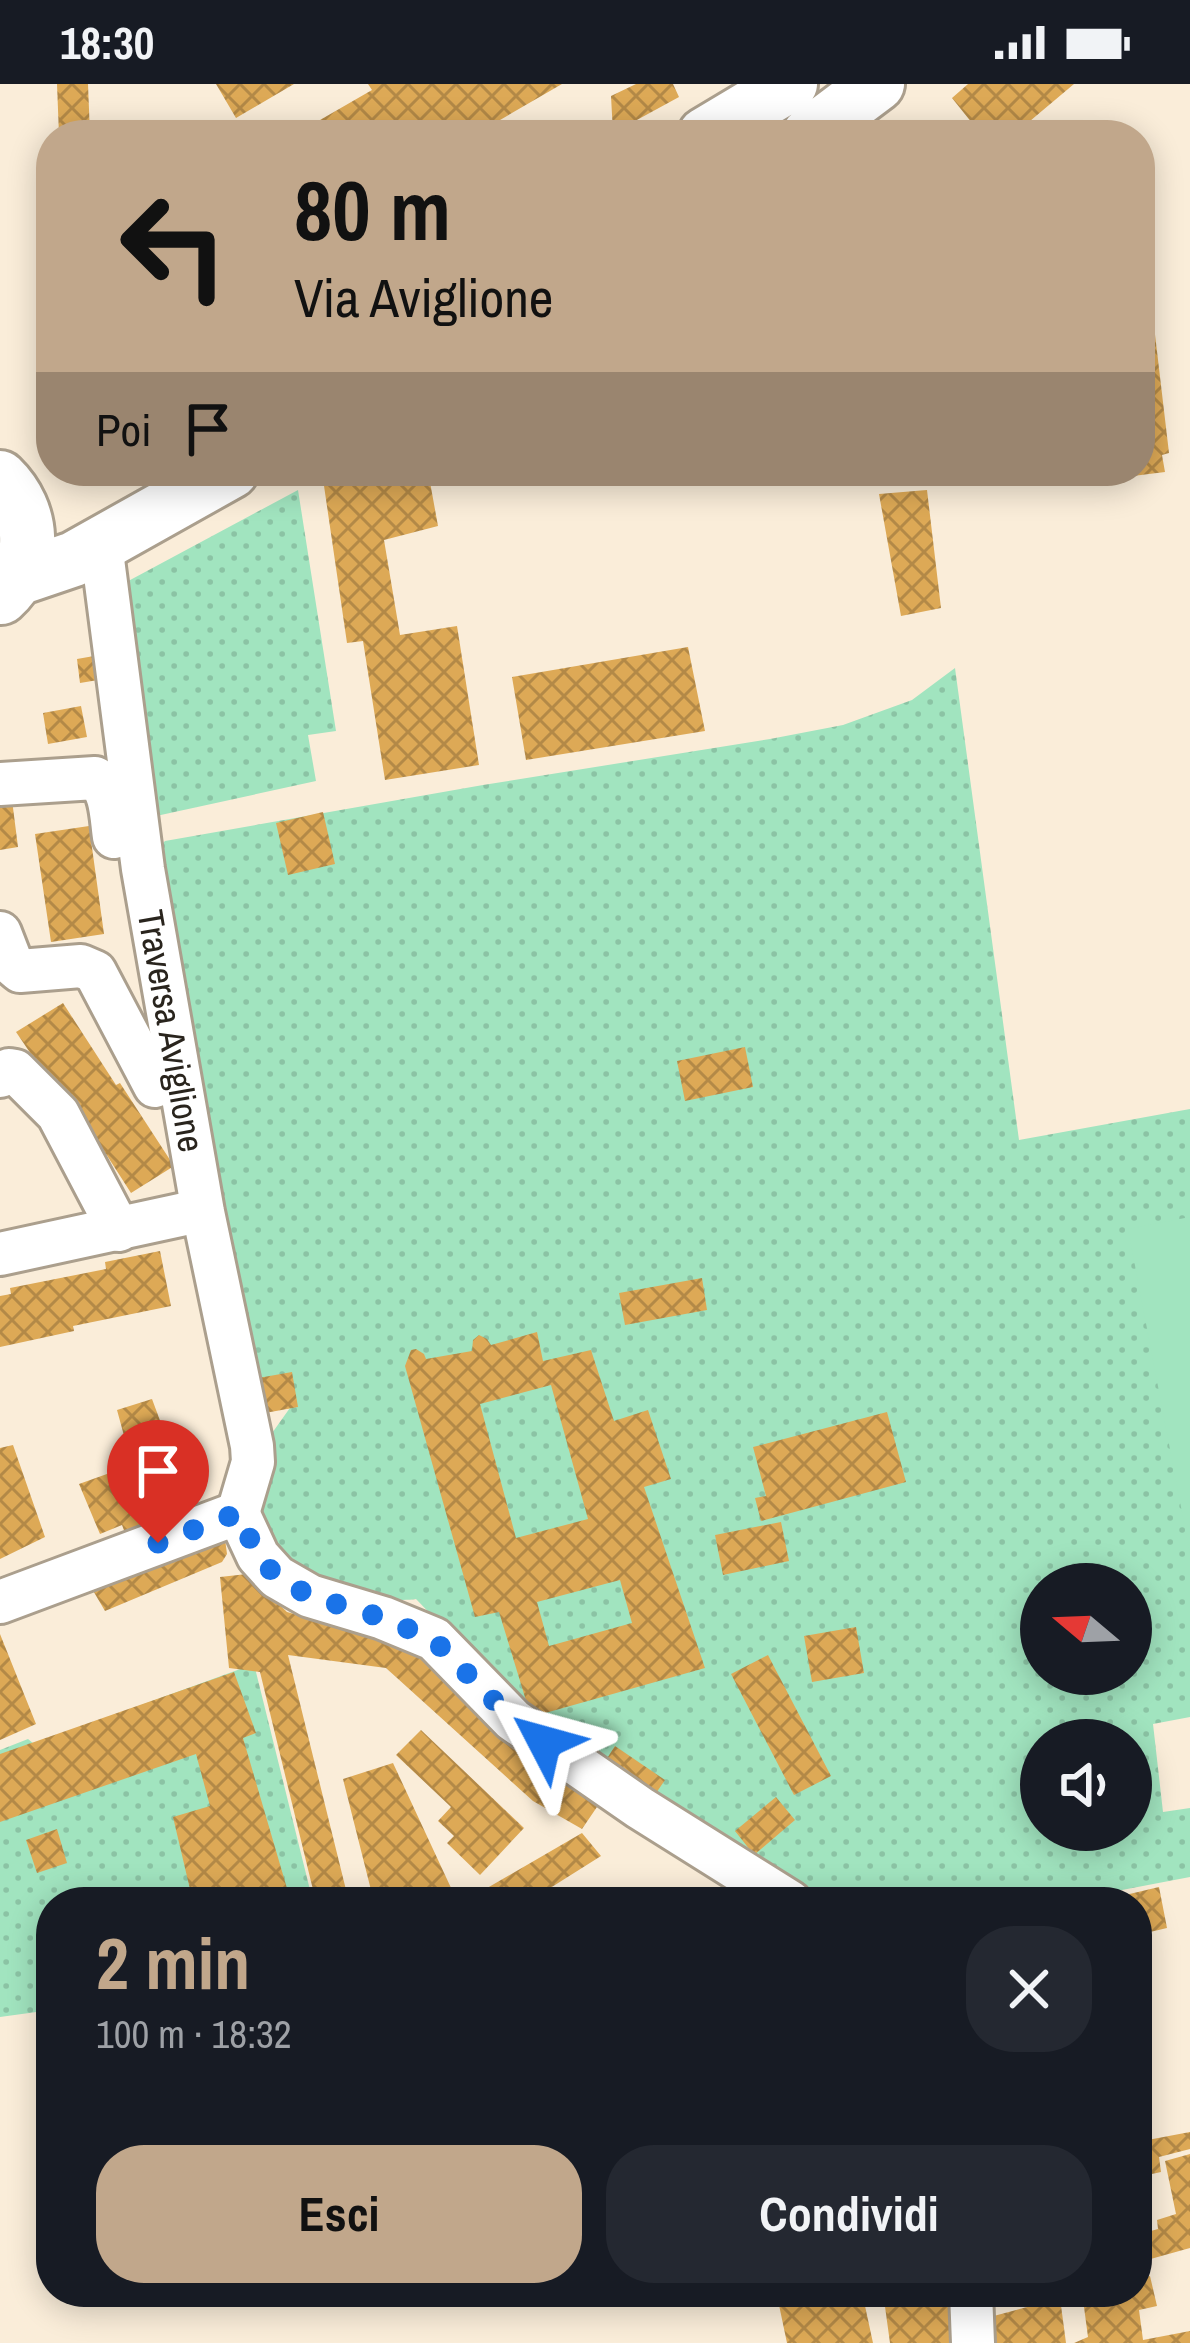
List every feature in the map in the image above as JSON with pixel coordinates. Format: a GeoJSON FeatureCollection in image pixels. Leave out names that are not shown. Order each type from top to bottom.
{"type":"FeatureCollection","features":[{"type":"Feature","properties":{"kind":"main road"},"geometry":{"type":"LineString","coordinates":[[730,120],[790,84]]}},
{"type":"Feature","properties":{"kind":"main road"},"geometry":{"type":"LineString","coordinates":[[829,120],[877,84]]}},
{"type":"Feature","properties":{"kind":"main road"},"geometry":{"type":"LineString","coordinates":[[0,468],[36,467]]}},
{"type":"Feature","properties":{"kind":"main road"},"geometry":{"type":"LineString","coordinates":[[0,478],[17,497],[28,524],[28,546],[9,588]]}},
{"type":"Feature","properties":{"kind":"main road"},"geometry":{"type":"LineString","coordinates":[[9,588],[74,559],[203,486]]}},
{"type":"Feature","properties":{"kind":"street","name":"Traversa Aviglione"},"geometry":{"type":"LineString","coordinates":[[101,544],[143,869],[203,1212],[252,1445],[253,1462],[238,1513]]}},
{"type":"Feature","properties":{"kind":"street"},"geometry":{"type":"LineString","coordinates":[[0,784],[85,777],[102,781],[132,947]]}},
{"type":"Feature","properties":{"kind":"street"},"geometry":{"type":"LineString","coordinates":[[0,933],[12,964],[20,970],[81,966],[95,972],[154,1086]]}},
{"type":"Feature","properties":{"kind":"street"},"geometry":{"type":"LineString","coordinates":[[0,1076],[15,1071],[58,1114],[119,1230]]}},
{"type":"Feature","properties":{"kind":"street"},"geometry":{"type":"LineString","coordinates":[[0,1254],[194,1212]]}},
{"type":"Feature","properties":{"kind":"street"},"geometry":{"type":"LineString","coordinates":[[0,1602],[238,1513],[258,1556],[277,1577],[310,1596],[397,1622],[434,1640],[513,1720],[766,1887]]}},
{"type":"Feature","properties":{"kind":"street"},"geometry":{"type":"LineString","coordinates":[[972,2307],[974,2343]]}},
{"type":"Feature","properties":{"kind":"green space"},"geometry":{"type":"Polygon","coordinates":[[[298,490],[336,731],[308,735],[316,781],[147,818],[119,586],[298,490]]]}},
{"type":"Feature","properties":{"kind":"green space"},"geometry":{"type":"Polygon","coordinates":[[[955,668],[1019,1140],[1190,1109],[1190,1717],[1153,1724],[1163,1812],[1190,1808],[1190,1877],[1138,1887],[785,1887],[526,1713],[416,1599],[359,1596],[315,1584],[258,1533],[265,1443],[292,1405],[248,1411],[151,855],[165,841],[843,725],[912,700],[955,668]]]}},
{"type":"Feature","properties":{"kind":"green space"},"geometry":{"type":"Polygon","coordinates":[[[1190,1217],[1190,1554],[1128,1229],[1190,1217]]]}},
{"type":"Feature","properties":{"kind":"green space"},"geometry":{"type":"Polygon","coordinates":[[[254,1664],[309,1887],[36,1887],[36,2012],[0,2017],[0,1750],[28,1739],[34,1744],[254,1664]]]}},
{"type":"Feature","properties":{"kind":"building"},"geometry":{"type":"Polygon","coordinates":[[[57,84],[88,84],[89,120],[58,120],[57,84]]]}},
{"type":"Feature","properties":{"kind":"building"},"geometry":{"type":"Polygon","coordinates":[[[216,84],[294,84],[236,118],[216,84]]]}},
{"type":"Feature","properties":{"kind":"building"},"geometry":{"type":"Polygon","coordinates":[[[368,84],[562,84],[500,120],[320,120],[372,90],[368,84]]]}},
{"type":"Feature","properties":{"kind":"building"},"geometry":{"type":"Polygon","coordinates":[[[636,84],[673,84],[679,97],[637,120],[612,120],[611,96],[636,84]]]}},
{"type":"Feature","properties":{"kind":"building"},"geometry":{"type":"Polygon","coordinates":[[[968,84],[1074,84],[1031,120],[970,120],[952,98],[968,84]]]}},
{"type":"Feature","properties":{"kind":"building"},"geometry":{"type":"Polygon","coordinates":[[[1155,334],[1169,453],[1162,455],[1165,472],[1155,473],[1155,334]]]}},
{"type":"Feature","properties":{"kind":"building"},"geometry":{"type":"Polygon","coordinates":[[[324,486],[431,486],[438,526],[384,540],[400,635],[457,626],[479,765],[385,780],[363,641],[347,643],[324,486]]]}},
{"type":"Feature","properties":{"kind":"building"},"geometry":{"type":"Polygon","coordinates":[[[927,490],[941,608],[901,616],[879,494],[927,490]]]}},
{"type":"Feature","properties":{"kind":"building"},"geometry":{"type":"Polygon","coordinates":[[[688,647],[705,731],[526,760],[512,677],[688,647]]]}},
{"type":"Feature","properties":{"kind":"building"},"geometry":{"type":"Polygon","coordinates":[[[94,656],[98,680],[80,683],[77,659],[94,656]]]}},
{"type":"Feature","properties":{"kind":"building"},"geometry":{"type":"Polygon","coordinates":[[[81,706],[87,737],[48,744],[43,713],[81,706]]]}},
{"type":"Feature","properties":{"kind":"building"},"geometry":{"type":"Polygon","coordinates":[[[12,800],[18,847],[0,850],[0,801],[12,800]]]}},
{"type":"Feature","properties":{"kind":"building"},"geometry":{"type":"Polygon","coordinates":[[[323,812],[335,864],[288,875],[276,823],[323,812]]]}},
{"type":"Feature","properties":{"kind":"building"},"geometry":{"type":"Polygon","coordinates":[[[89,826],[104,934],[51,942],[35,834],[89,826]]]}},
{"type":"Feature","properties":{"kind":"building"},"geometry":{"type":"Polygon","coordinates":[[[63,1003],[174,1166],[131,1193],[16,1032],[63,1003]]]}},
{"type":"Feature","properties":{"kind":"building"},"geometry":{"type":"Polygon","coordinates":[[[745,1047],[753,1087],[685,1101],[677,1061],[745,1047]]]}},
{"type":"Feature","properties":{"kind":"building"},"geometry":{"type":"Polygon","coordinates":[[[160,1251],[171,1306],[0,1347],[0,1296],[11,1294],[10,1288],[106,1269],[105,1262],[160,1251]]]}},
{"type":"Feature","properties":{"kind":"building"},"geometry":{"type":"Polygon","coordinates":[[[702,1278],[707,1310],[625,1325],[619,1293],[702,1278]]]}},
{"type":"Feature","properties":{"kind":"building"},"geometry":{"type":"Polygon","coordinates":[[[537,1332],[543,1361],[591,1350],[614,1421],[648,1410],[671,1479],[644,1487],[705,1668],[531,1717],[499,1612],[475,1617],[405,1366],[411,1350],[426,1359],[472,1351],[479,1335],[491,1345],[537,1332]],[[551,1385],[480,1404],[516,1538],[588,1519],[551,1385]],[[620,1580],[537,1602],[549,1646],[632,1623],[620,1580]]]}},
{"type":"Feature","properties":{"kind":"building"},"geometry":{"type":"Polygon","coordinates":[[[292,1372],[298,1407],[248,1416],[242,1381],[292,1372]]]}},
{"type":"Feature","properties":{"kind":"building"},"geometry":{"type":"Polygon","coordinates":[[[152,1399],[191,1504],[125,1533],[122,1525],[100,1534],[79,1484],[132,1465],[117,1410],[152,1399]]]}},
{"type":"Feature","properties":{"kind":"building"},"geometry":{"type":"Polygon","coordinates":[[[887,1412],[906,1482],[761,1521],[755,1498],[766,1496],[753,1447],[887,1412]]]}},
{"type":"Feature","properties":{"kind":"building"},"geometry":{"type":"Polygon","coordinates":[[[13,1445],[45,1537],[0,1559],[0,1448],[13,1445]]]}},
{"type":"Feature","properties":{"kind":"building"},"geometry":{"type":"Polygon","coordinates":[[[781,1522],[789,1561],[723,1575],[715,1535],[781,1522]]]}},
{"type":"Feature","properties":{"kind":"building"},"geometry":{"type":"Polygon","coordinates":[[[225,1539],[227,1554],[222,1562],[105,1611],[88,1582],[225,1539]]]}},
{"type":"Feature","properties":{"kind":"building"},"geometry":{"type":"Polygon","coordinates":[[[247,1574],[287,1612],[348,1629],[393,1635],[541,1766],[599,1804],[582,1829],[533,1801],[386,1668],[288,1655],[345,1887],[312,1887],[260,1672],[229,1668],[220,1577],[247,1574]]]}},
{"type":"Feature","properties":{"kind":"building"},"geometry":{"type":"Polygon","coordinates":[[[856,1627],[864,1673],[812,1682],[804,1636],[856,1627]]]}},
{"type":"Feature","properties":{"kind":"building"},"geometry":{"type":"Polygon","coordinates":[[[0,1634],[36,1724],[0,1740],[0,1634]]]}},
{"type":"Feature","properties":{"kind":"building"},"geometry":{"type":"Polygon","coordinates":[[[768,1655],[831,1776],[794,1795],[731,1674],[768,1655]]]}},
{"type":"Feature","properties":{"kind":"building"},"geometry":{"type":"Polygon","coordinates":[[[234,1672],[256,1733],[243,1738],[287,1887],[189,1887],[173,1817],[210,1806],[196,1754],[0,1822],[0,1754],[234,1672]]]}},
{"type":"Feature","properties":{"kind":"building"},"geometry":{"type":"Polygon","coordinates":[[[421,1730],[524,1828],[480,1875],[447,1843],[454,1836],[438,1821],[451,1807],[396,1755],[421,1730]]]}},
{"type":"Feature","properties":{"kind":"building"},"geometry":{"type":"Polygon","coordinates":[[[615,1746],[665,1780],[652,1799],[602,1766],[615,1746]]]}},
{"type":"Feature","properties":{"kind":"building"},"geometry":{"type":"Polygon","coordinates":[[[393,1763],[451,1887],[370,1887],[343,1779],[393,1763]]]}},
{"type":"Feature","properties":{"kind":"building"},"geometry":{"type":"Polygon","coordinates":[[[776,1797],[795,1820],[754,1855],[735,1831],[776,1797]]]}},
{"type":"Feature","properties":{"kind":"building"},"geometry":{"type":"Polygon","coordinates":[[[57,1829],[67,1863],[37,1873],[26,1840],[57,1829]]]}},
{"type":"Feature","properties":{"kind":"building"},"geometry":{"type":"Polygon","coordinates":[[[582,1833],[601,1856],[552,1887],[489,1887],[582,1833]]]}},
{"type":"Feature","properties":{"kind":"building"},"geometry":{"type":"Polygon","coordinates":[[[1159,1887],[1167,1928],[1152,1932],[1152,1889],[1159,1887]]]}},
{"type":"Feature","properties":{"kind":"building"},"geometry":{"type":"Polygon","coordinates":[[[1190,2132],[1190,2149],[1159,2157],[1161,2172],[1152,2174],[1152,2139],[1190,2132]]]}},
{"type":"Feature","properties":{"kind":"building"},"geometry":{"type":"Polygon","coordinates":[[[1190,2154],[1190,2248],[1152,2259],[1157,2220],[1176,2214],[1165,2161],[1190,2154]]]}},
{"type":"Feature","properties":{"kind":"building"},"geometry":{"type":"Polygon","coordinates":[[[1152,2285],[1157,2306],[1139,2310],[1143,2340],[1190,2331],[1190,2343],[1074,2343],[1088,2337],[1084,2307],[1152,2307],[1152,2285]]]}},
{"type":"Feature","properties":{"kind":"building"},"geometry":{"type":"Polygon","coordinates":[[[779,2307],[865,2307],[873,2343],[787,2343],[779,2307]]]}},
{"type":"Feature","properties":{"kind":"building"},"geometry":{"type":"Polygon","coordinates":[[[885,2307],[952,2307],[956,2343],[890,2343],[885,2307]]]}},
{"type":"Feature","properties":{"kind":"building"},"geometry":{"type":"Polygon","coordinates":[[[1027,2307],[1061,2307],[1066,2343],[997,2343],[990,2317],[1027,2307]]]}},
{"type":"Feature","properties":{"kind":"route"},"geometry":{"type":"LineString","coordinates":[[158,1543],[238,1513],[258,1556],[277,1577],[310,1596],[383,1618],[434,1640],[513,1720],[544,1742]]}}]}
